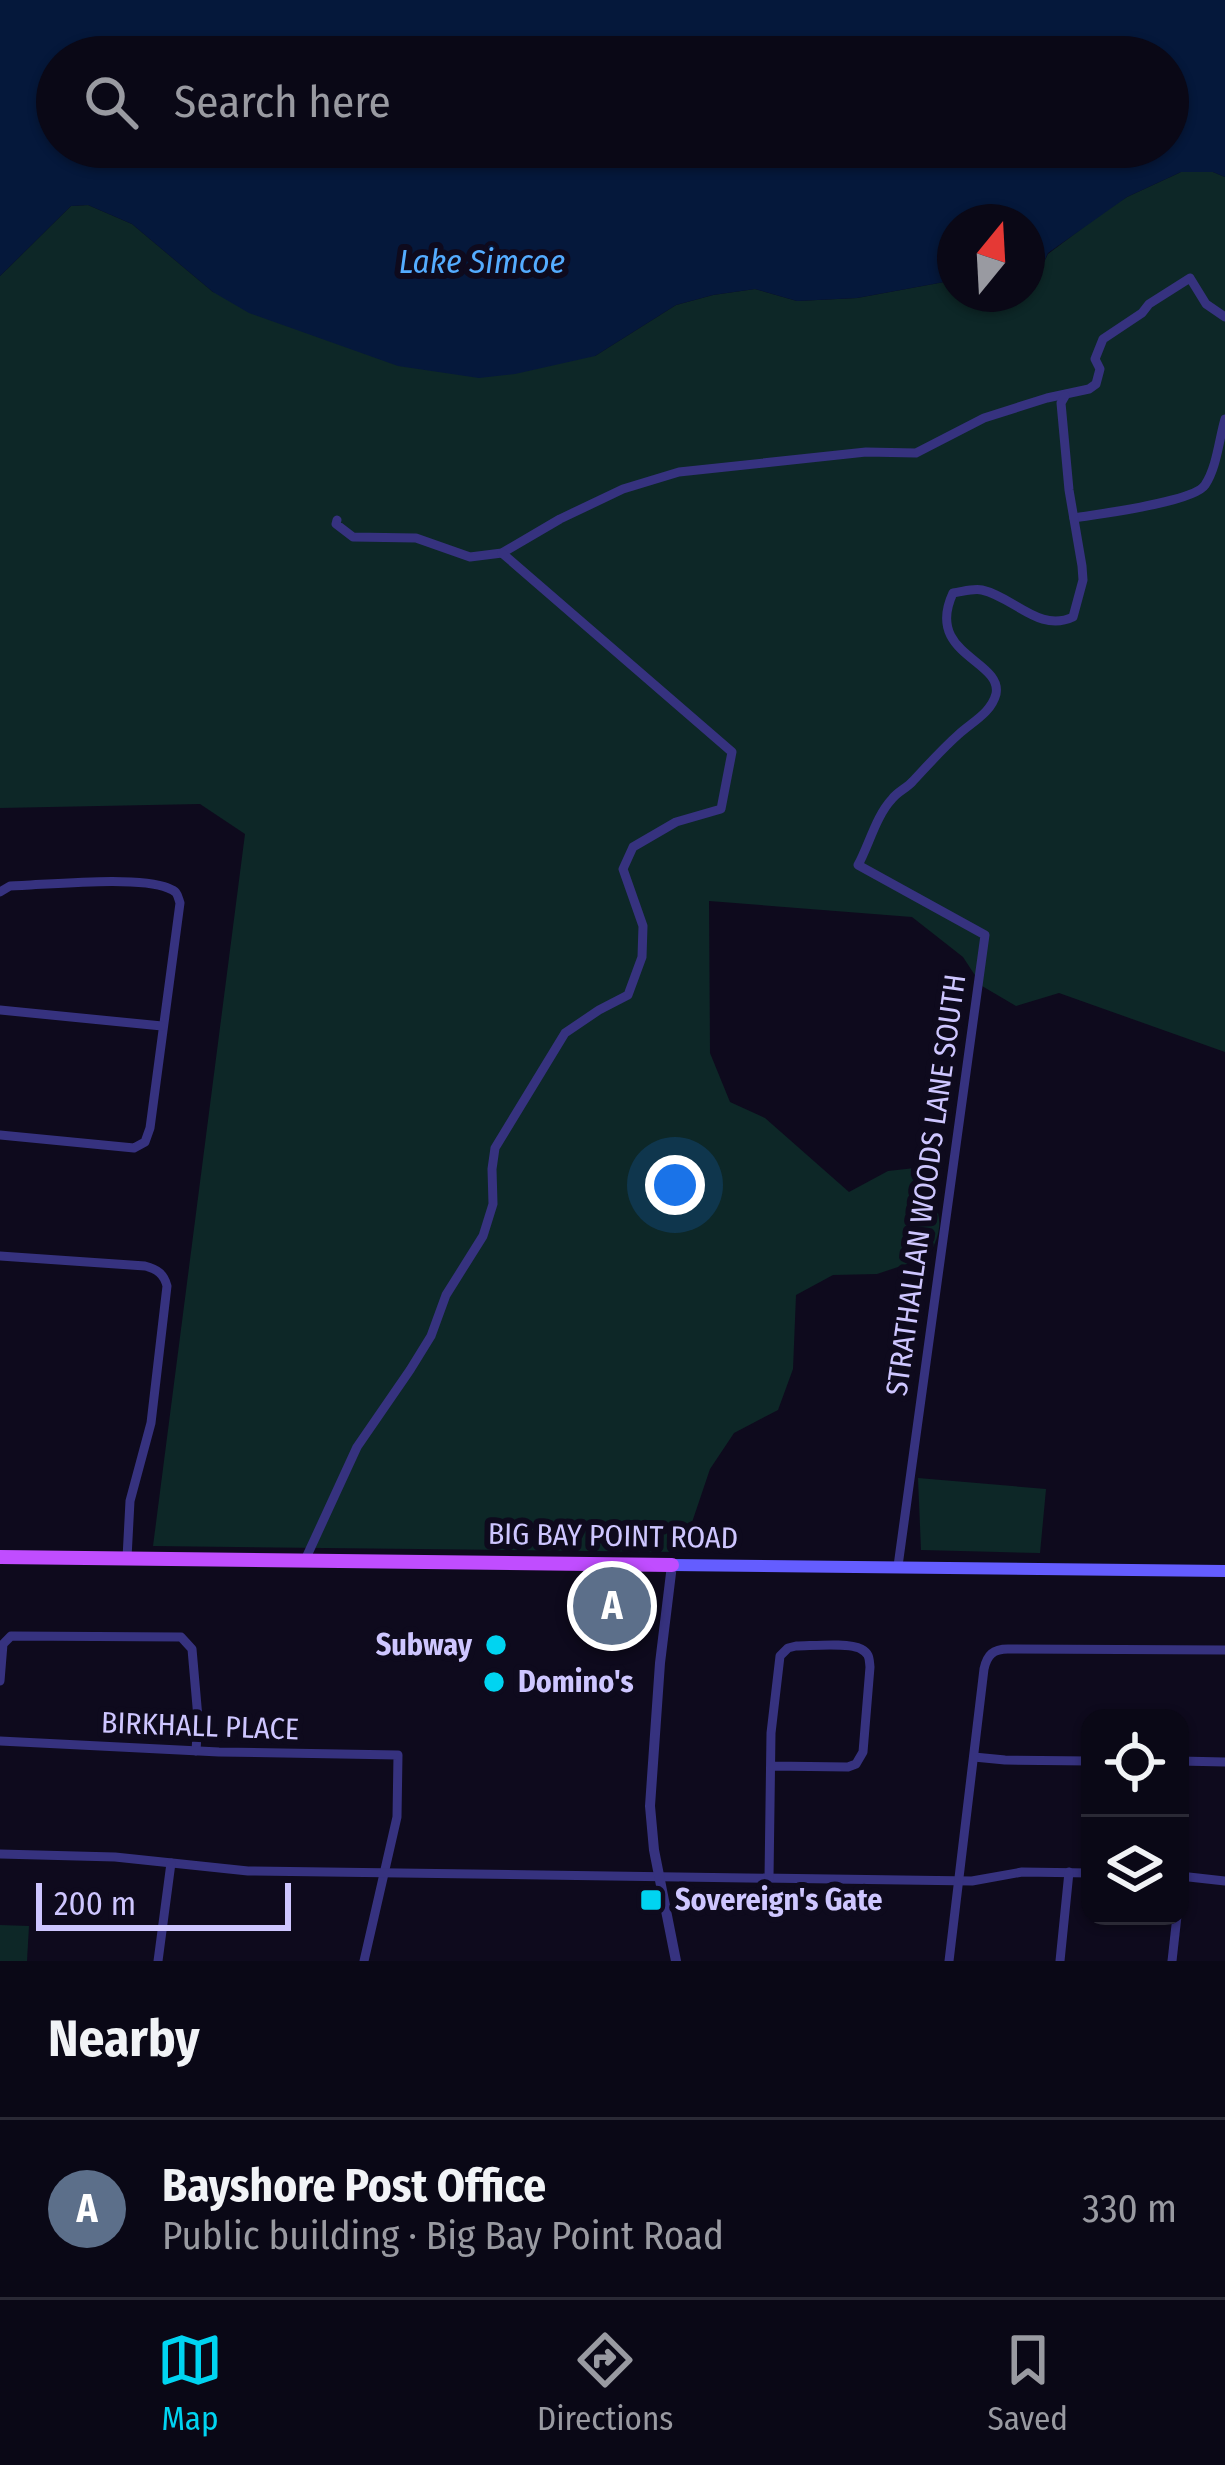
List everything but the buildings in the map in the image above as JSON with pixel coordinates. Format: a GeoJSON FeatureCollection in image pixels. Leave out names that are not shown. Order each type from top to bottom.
{"type":"FeatureCollection","features":[{"type":"Feature","properties":{"kind":"main road","name":"BIG BAY POINT ROAD"},"geometry":{"type":"LineString","coordinates":[[0,1558],[1225,1571]]}},
{"type":"Feature","properties":{"kind":"street"},"geometry":{"type":"LineString","coordinates":[[338,520],[336,524],[353,537],[416,538],[470,557],[502,553],[560,519],[646,481],[748,464],[916,452],[984,418],[1089,389],[1096,384],[1100,369],[1095,359],[1103,339],[1190,278],[1206,304],[1225,317]]}},
{"type":"Feature","properties":{"kind":"street","name":"STRATHALLAN WOODS LANE SOUTH"},"geometry":{"type":"LineString","coordinates":[[898,1566],[985,935],[858,865],[891,799],[981,718],[996,696],[991,676],[946,629],[945,612],[952,593],[978,589],[1046,621],[1072,617],[1083,580],[1069,490],[1061,403],[1065,396]]}},
{"type":"Feature","properties":{"kind":"street"},"geometry":{"type":"LineString","coordinates":[[1074,518],[1199,492],[1208,482],[1225,419]]}},
{"type":"Feature","properties":{"kind":"street"},"geometry":{"type":"LineString","coordinates":[[304,1560],[357,1447],[410,1370],[446,1295],[483,1236],[493,1204],[495,1148],[565,1033],[628,995],[642,957],[644,926],[622,869],[632,847],[676,822],[722,809],[732,752],[502,553]]}},
{"type":"Feature","properties":{"kind":"street"},"geometry":{"type":"LineString","coordinates":[[0,892],[10,886],[124,882],[156,885],[176,893],[180,903],[145,1142],[134,1148],[0,1135]]}},
{"type":"Feature","properties":{"kind":"street"},"geometry":{"type":"LineString","coordinates":[[0,1010],[162,1026]]}},
{"type":"Feature","properties":{"kind":"street"},"geometry":{"type":"LineString","coordinates":[[0,1256],[146,1266],[160,1273],[167,1286],[151,1423],[130,1501],[128,1558]]}},
{"type":"Feature","properties":{"kind":"street"},"geometry":{"type":"LineString","coordinates":[[672,1565],[650,1787],[651,1823],[676,1961]]}},
{"type":"Feature","properties":{"kind":"street"},"geometry":{"type":"LineString","coordinates":[[0,1681],[3,1642],[12,1636],[181,1637],[192,1649],[196,1751]]}},
{"type":"Feature","properties":{"kind":"street"},"geometry":{"type":"LineString","coordinates":[[769,1878],[771,1766],[781,1653],[796,1646],[864,1650],[870,1667],[859,1761],[848,1767],[771,1766]]}},
{"type":"Feature","properties":{"kind":"street"},"geometry":{"type":"LineString","coordinates":[[949,1961],[986,1660],[998,1649],[1225,1651]]}},
{"type":"Feature","properties":{"kind":"street","name":"BIRKHALL PLACE"},"geometry":{"type":"LineString","coordinates":[[0,1742],[398,1755],[397,1817],[384,1873]]}},
{"type":"Feature","properties":{"kind":"street"},"geometry":{"type":"LineString","coordinates":[[974,1756],[1081,1761]]}},
{"type":"Feature","properties":{"kind":"street"},"geometry":{"type":"LineString","coordinates":[[1189,1761],[1225,1762]]}},
{"type":"Feature","properties":{"kind":"street"},"geometry":{"type":"LineString","coordinates":[[0,1854],[116,1857],[248,1871],[958,1880],[988,1880],[1022,1872],[1081,1873]]}},
{"type":"Feature","properties":{"kind":"street"},"geometry":{"type":"LineString","coordinates":[[158,1961],[171,1863]]}},
{"type":"Feature","properties":{"kind":"street"},"geometry":{"type":"LineString","coordinates":[[1060,1961],[1069,1872]]}},
{"type":"Feature","properties":{"kind":"street"},"geometry":{"type":"LineString","coordinates":[[364,1961],[384,1873]]}},
{"type":"Feature","properties":{"kind":"street"},"geometry":{"type":"LineString","coordinates":[[1189,1877],[1225,1881]]}},
{"type":"Feature","properties":{"kind":"street"},"geometry":{"type":"LineString","coordinates":[[1172,1961],[1177,1925]]}},
{"type":"Feature","properties":{"kind":"green space"},"geometry":{"type":"Polygon","coordinates":[[[1181,172],[1213,172],[1225,177],[1225,1052],[1059,993],[1016,1006],[982,986],[963,957],[912,917],[709,901],[710,1053],[730,1102],[765,1118],[849,1192],[888,1171],[915,1168],[939,1221],[928,1257],[877,1274],[833,1275],[796,1295],[793,1369],[778,1410],[734,1433],[710,1469],[682,1552],[153,1546],[245,834],[200,804],[0,808],[0,276],[71,206],[88,205],[132,224],[213,292],[595,356],[676,305],[755,289],[797,301],[857,298],[937,283],[937,312],[1045,312],[1048,254],[1127,197],[1181,172]]]}},
{"type":"Feature","properties":{"kind":"green space"},"geometry":{"type":"Polygon","coordinates":[[[918,1478],[1046,1489],[1040,1553],[921,1550],[918,1478]]]}},
{"type":"Feature","properties":{"kind":"green space"},"geometry":{"type":"Polygon","coordinates":[[[0,1925],[29,1926],[27,1961],[0,1961],[0,1925]]]}},
{"type":"Feature","properties":{"kind":"water","name":"Lake Simcoe"},"geometry":{"type":"Polygon","coordinates":[[[0,0],[1225,0],[1225,177],[1213,172],[1181,172],[1127,197],[1045,259],[1045,204],[937,204],[937,283],[857,298],[797,301],[755,289],[713,295],[676,305],[595,356],[515,374],[479,378],[398,366],[249,313],[213,292],[132,224],[88,205],[71,206],[0,276],[0,0]]]}},
{"type":"Feature","properties":{"kind":"place","name":"Bayshore Post Office"},"geometry":{"type":"Point","coordinates":[612,1606]}},
{"type":"Feature","properties":{"kind":"place","name":"Subway"},"geometry":{"type":"Point","coordinates":[496,1645]}},
{"type":"Feature","properties":{"kind":"place","name":"Domino's"},"geometry":{"type":"Point","coordinates":[494,1682]}},
{"type":"Feature","properties":{"kind":"place","name":"Sovereign's Gate"},"geometry":{"type":"Point","coordinates":[651,1900]}}]}
